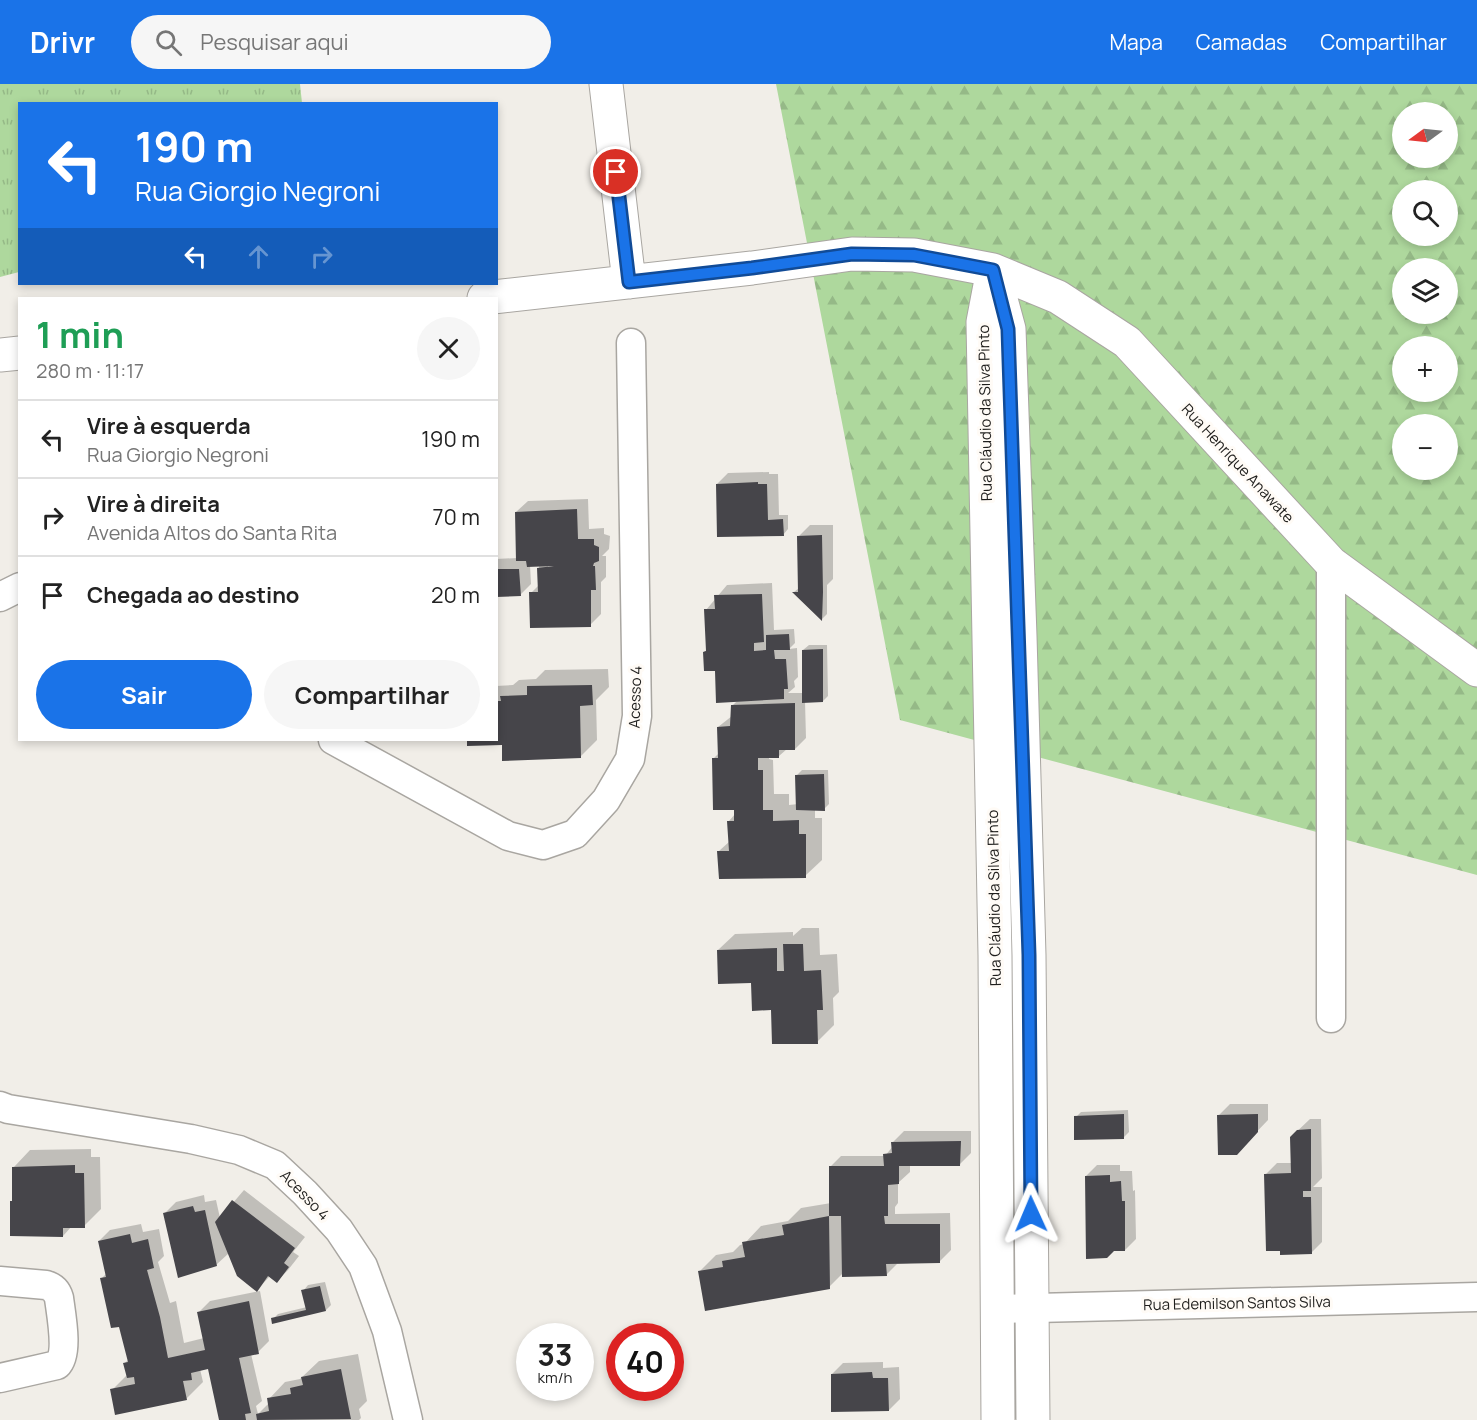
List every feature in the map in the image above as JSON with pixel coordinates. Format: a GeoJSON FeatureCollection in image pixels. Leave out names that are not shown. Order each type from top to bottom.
{"type":"FeatureCollection","features":[{"type":"Feature","properties":{"kind":"street"},"geometry":{"type":"LineString","coordinates":[[606,84],[629,282]]}},
{"type":"Feature","properties":{"kind":"street","name":"Rua Henrique Anawate"},"geometry":{"type":"LineString","coordinates":[[492,297],[752,268],[852,254],[914,255],[993,270],[1058,297],[1127,342],[1331,563],[1477,670]]}},
{"type":"Feature","properties":{"kind":"street","name":"Rua Cláudio da Silva Pinto"},"geometry":{"type":"LineString","coordinates":[[993,270],[1008,329],[1004,636],[995,955],[998,1420]]}},
{"type":"Feature","properties":{"kind":"street","name":"Acesso 4"},"geometry":{"type":"LineString","coordinates":[[335,741],[508,836],[543,845],[575,834],[606,800],[630,759],[637,716],[631,344]]}},
{"type":"Feature","properties":{"kind":"street"},"geometry":{"type":"LineString","coordinates":[[0,355],[18,352]]}},
{"type":"Feature","properties":{"kind":"street"},"geometry":{"type":"LineString","coordinates":[[1331,563],[1332,1017]]}},
{"type":"Feature","properties":{"kind":"street"},"geometry":{"type":"LineString","coordinates":[[0,597],[18,588]]}},
{"type":"Feature","properties":{"kind":"street","name":"Rua Cláudio da Silva Pinto"},"geometry":{"type":"LineString","coordinates":[[1004,636],[1029,955],[1033,1420]]}},
{"type":"Feature","properties":{"kind":"street"},"geometry":{"type":"LineString","coordinates":[[995,955],[1029,955]]}},
{"type":"Feature","properties":{"kind":"street","name":"Acesso 4"},"geometry":{"type":"LineString","coordinates":[[0,1106],[191,1139],[239,1150],[275,1165],[339,1230],[363,1266],[387,1330],[408,1420]]}},
{"type":"Feature","properties":{"kind":"street"},"geometry":{"type":"LineString","coordinates":[[0,1281],[46,1285],[57,1292],[63,1350],[57,1365],[0,1378]]}},
{"type":"Feature","properties":{"kind":"street","name":"Rua Edemilson Santos Silva"},"geometry":{"type":"LineString","coordinates":[[997,1309],[1477,1297]]}},
{"type":"Feature","properties":{"kind":"green space"},"geometry":{"type":"Polygon","coordinates":[[[0,84],[300,84],[302,102],[18,102],[18,272],[0,277],[0,84]]]}},
{"type":"Feature","properties":{"kind":"green space"},"geometry":{"type":"Polygon","coordinates":[[[776,84],[1477,84],[1477,875],[900,720],[776,84]]]}},
{"type":"Feature","properties":{"kind":"building"},"geometry":{"type":"Polygon","coordinates":[[[758,482],[758,484],[767,484],[768,520],[783,519],[784,536],[717,537],[716,484],[758,482]]]}},
{"type":"Feature","properties":{"kind":"building"},"geometry":{"type":"Polygon","coordinates":[[[577,509],[578,539],[594,539],[594,545],[599,547],[599,561],[593,566],[595,566],[596,590],[591,590],[591,627],[530,628],[529,592],[538,592],[537,568],[554,566],[527,567],[526,561],[516,561],[515,512],[577,509]]]}},
{"type":"Feature","properties":{"kind":"building"},"geometry":{"type":"Polygon","coordinates":[[[822,535],[822,621],[792,592],[798,592],[797,536],[822,535]]]}},
{"type":"Feature","properties":{"kind":"building"},"geometry":{"type":"Polygon","coordinates":[[[498,569],[519,569],[521,596],[498,597],[498,569]]]}},
{"type":"Feature","properties":{"kind":"building"},"geometry":{"type":"Polygon","coordinates":[[[762,594],[764,642],[754,643],[754,651],[766,650],[766,635],[789,634],[790,650],[774,650],[775,659],[786,659],[788,689],[784,689],[784,699],[716,703],[715,671],[704,671],[703,652],[706,651],[704,609],[715,609],[714,595],[762,594]]]}},
{"type":"Feature","properties":{"kind":"building"},"geometry":{"type":"Polygon","coordinates":[[[823,649],[823,702],[802,703],[802,650],[823,649]]]}},
{"type":"Feature","properties":{"kind":"building"},"geometry":{"type":"Polygon","coordinates":[[[592,685],[593,705],[580,706],[581,758],[502,761],[502,745],[467,746],[467,741],[498,741],[500,696],[527,695],[527,686],[592,685]]]}},
{"type":"Feature","properties":{"kind":"building"},"geometry":{"type":"Polygon","coordinates":[[[795,703],[795,750],[779,750],[779,758],[758,758],[758,770],[763,770],[763,810],[773,810],[773,821],[799,820],[799,834],[806,834],[806,878],[719,879],[717,851],[729,851],[727,821],[734,821],[734,810],[713,810],[712,758],[718,758],[717,727],[730,726],[731,705],[795,703]]]}},
{"type":"Feature","properties":{"kind":"building"},"geometry":{"type":"Polygon","coordinates":[[[824,774],[825,811],[796,810],[795,775],[824,774]]]}},
{"type":"Feature","properties":{"kind":"building"},"geometry":{"type":"Polygon","coordinates":[[[783,944],[803,944],[804,971],[821,970],[823,1010],[817,1010],[818,1044],[772,1044],[771,1010],[752,1011],[751,983],[718,984],[717,950],[777,948],[777,971],[784,971],[783,944]]]}},
{"type":"Feature","properties":{"kind":"building"},"geometry":{"type":"Polygon","coordinates":[[[1124,1114],[1124,1139],[1074,1140],[1074,1116],[1124,1114]]]}},
{"type":"Feature","properties":{"kind":"building"},"geometry":{"type":"Polygon","coordinates":[[[1258,1114],[1258,1132],[1237,1155],[1218,1155],[1217,1115],[1258,1114]]]}},
{"type":"Feature","properties":{"kind":"building"},"geometry":{"type":"Polygon","coordinates":[[[1311,1129],[1311,1191],[1303,1191],[1303,1197],[1311,1197],[1312,1254],[1280,1255],[1280,1251],[1266,1251],[1264,1174],[1291,1173],[1290,1137],[1297,1130],[1311,1129]]]}},
{"type":"Feature","properties":{"kind":"building"},"geometry":{"type":"Polygon","coordinates":[[[961,1141],[960,1166],[899,1166],[899,1184],[888,1185],[888,1216],[884,1216],[885,1224],[940,1224],[940,1263],[886,1264],[887,1276],[842,1277],[841,1216],[829,1216],[829,1166],[884,1166],[883,1154],[892,1153],[891,1142],[961,1141]]]}},
{"type":"Feature","properties":{"kind":"building"},"geometry":{"type":"Polygon","coordinates":[[[75,1165],[75,1173],[84,1173],[85,1228],[63,1228],[63,1237],[10,1236],[12,1167],[75,1165]]]}},
{"type":"Feature","properties":{"kind":"building"},"geometry":{"type":"Polygon","coordinates":[[[1110,1175],[1110,1182],[1121,1181],[1122,1201],[1125,1201],[1125,1251],[1114,1251],[1107,1258],[1086,1259],[1085,1176],[1110,1175]]]}},
{"type":"Feature","properties":{"kind":"building"},"geometry":{"type":"Polygon","coordinates":[[[232,1200],[295,1248],[284,1263],[289,1267],[277,1283],[268,1276],[257,1292],[237,1276],[215,1222],[232,1200]]]}},
{"type":"Feature","properties":{"kind":"building"},"geometry":{"type":"Polygon","coordinates":[[[193,1206],[195,1212],[205,1210],[217,1266],[178,1278],[163,1213],[193,1206]]]}},
{"type":"Feature","properties":{"kind":"building"},"geometry":{"type":"Polygon","coordinates":[[[829,1216],[830,1289],[705,1311],[698,1271],[723,1267],[722,1261],[745,1257],[742,1242],[784,1235],[782,1225],[829,1216]]]}},
{"type":"Feature","properties":{"kind":"building"},"geometry":{"type":"Polygon","coordinates":[[[130,1234],[132,1243],[148,1239],[154,1268],[147,1270],[168,1358],[205,1350],[197,1312],[249,1301],[259,1354],[239,1358],[251,1413],[245,1414],[246,1420],[219,1420],[208,1369],[191,1373],[192,1380],[183,1381],[187,1400],[115,1415],[110,1389],[135,1384],[134,1377],[127,1378],[123,1363],[128,1362],[119,1327],[111,1328],[100,1278],[106,1277],[98,1241],[130,1234]]]}},
{"type":"Feature","properties":{"kind":"building"},"geometry":{"type":"Polygon","coordinates":[[[320,1286],[326,1311],[272,1324],[271,1318],[306,1310],[301,1290],[320,1286]]]}},
{"type":"Feature","properties":{"kind":"building"},"geometry":{"type":"Polygon","coordinates":[[[341,1369],[351,1419],[257,1420],[256,1414],[269,1411],[267,1398],[291,1394],[290,1388],[303,1385],[301,1377],[341,1369]]]}},
{"type":"Feature","properties":{"kind":"building"},"geometry":{"type":"Polygon","coordinates":[[[872,1372],[873,1378],[888,1378],[889,1411],[831,1412],[831,1374],[872,1372]]]}},
{"type":"Feature","properties":{"kind":"route"},"geometry":{"type":"LineString","coordinates":[[616,172],[629,282],[852,254],[914,255],[993,270],[1008,329],[1029,955],[1031,1214]]}}]}
